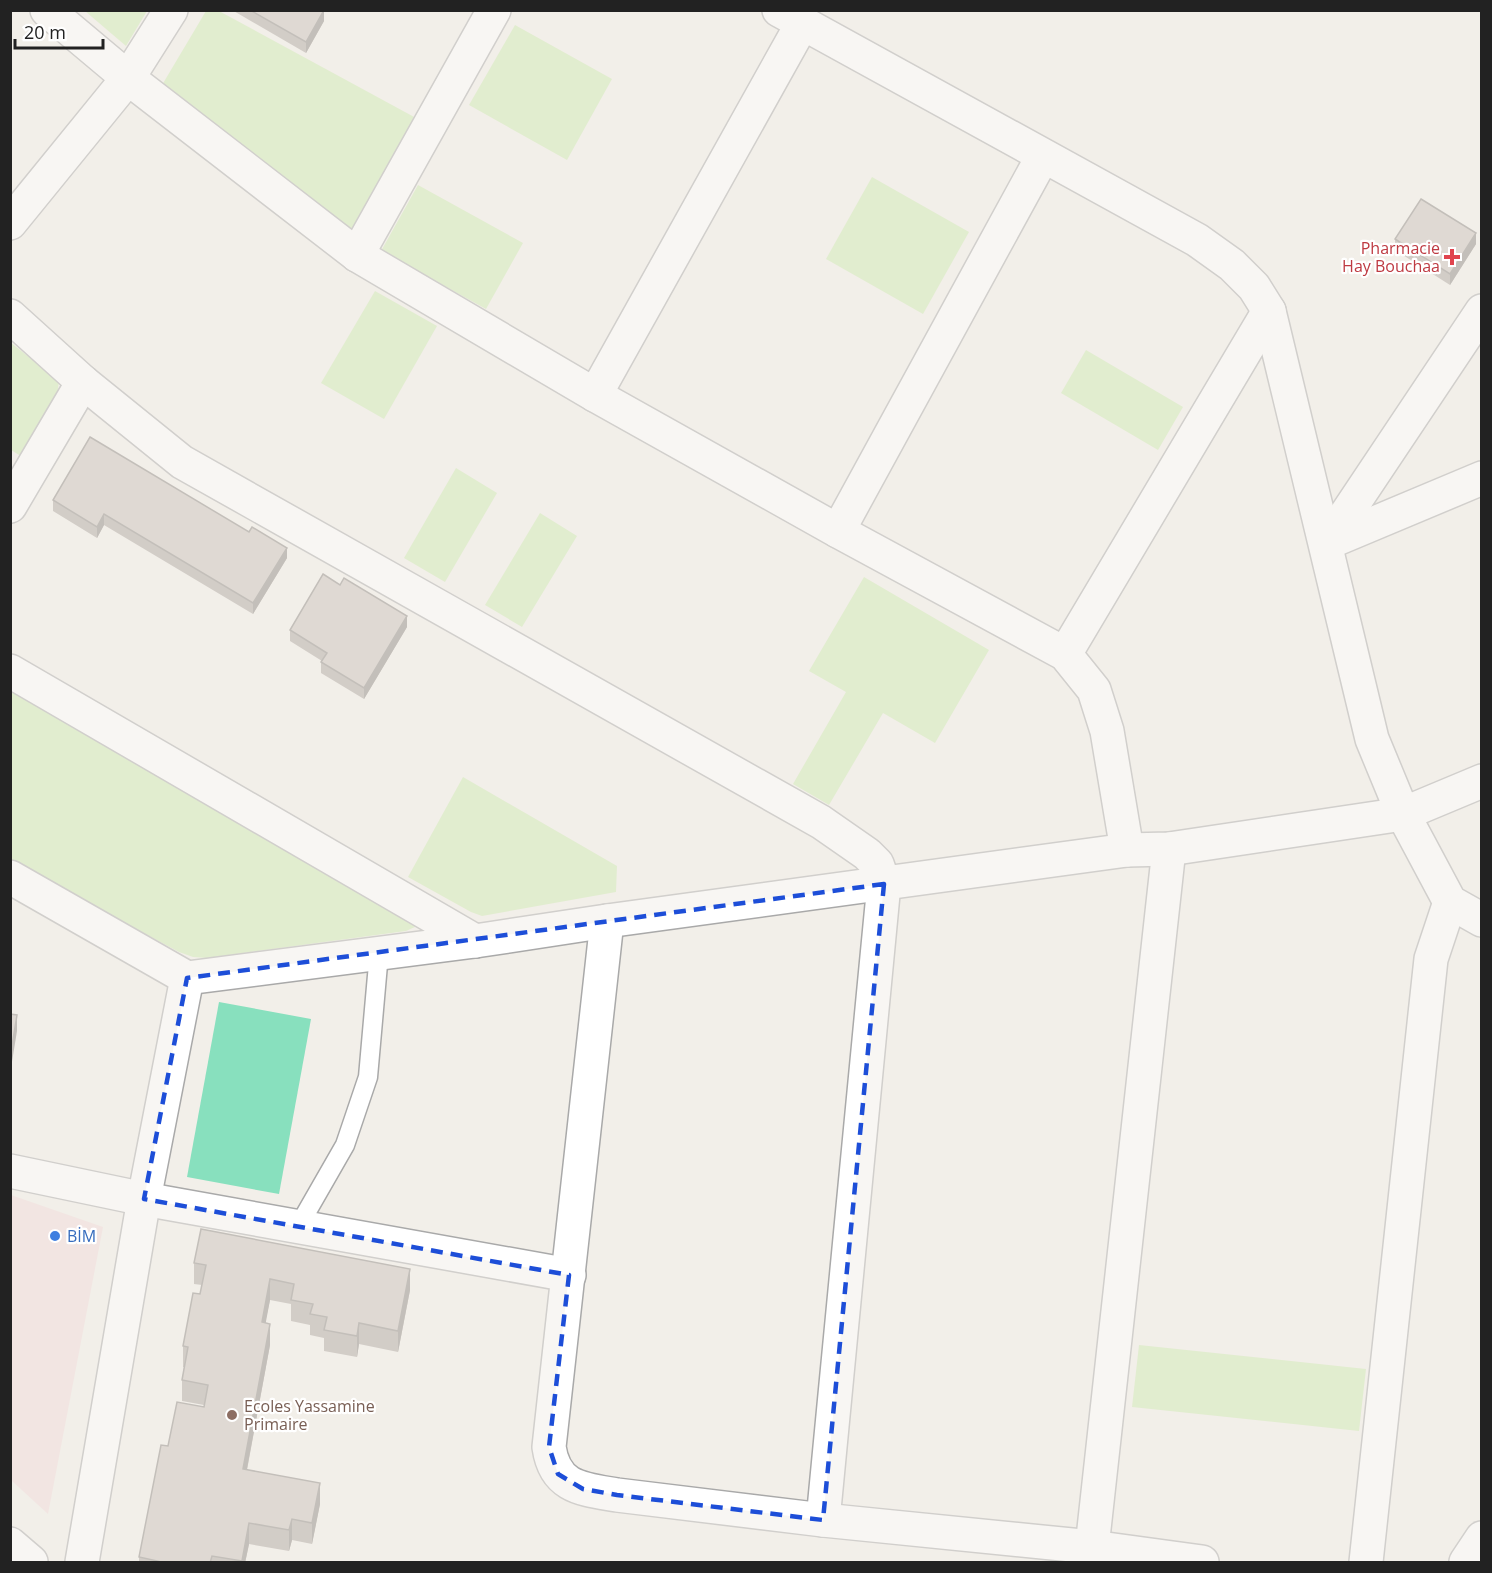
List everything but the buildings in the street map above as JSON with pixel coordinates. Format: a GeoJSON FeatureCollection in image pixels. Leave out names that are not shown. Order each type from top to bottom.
{"type":"FeatureCollection","features":[{"type":"Feature","properties":{"kind":"street"},"geometry":{"type":"LineString","coordinates":[[47,10],[128,78],[357,255],[595,395],[838,531],[1065,654],[1094,690],[1107,731],[1127,850]]}},
{"type":"Feature","properties":{"kind":"street"},"geometry":{"type":"LineString","coordinates":[[10,223],[128,78],[171,10]]}},
{"type":"Feature","properties":{"kind":"street"},"geometry":{"type":"LineString","coordinates":[[357,255],[494,10]]}},
{"type":"Feature","properties":{"kind":"street"},"geometry":{"type":"LineString","coordinates":[[595,395],[791,17],[1197,240],[1239,272],[1254,287],[1269,311],[1327,543],[1372,739],[1403,814],[1450,902],[1482,920]]}},
{"type":"Feature","properties":{"kind":"street"},"geometry":{"type":"LineString","coordinates":[[838,531],[1043,156]]}},
{"type":"Feature","properties":{"kind":"street"},"geometry":{"type":"LineString","coordinates":[[1065,654],[1269,311]]}},
{"type":"Feature","properties":{"kind":"street"},"geometry":{"type":"LineString","coordinates":[[1327,543],[1482,311]]}},
{"type":"Feature","properties":{"kind":"street"},"geometry":{"type":"LineString","coordinates":[[10,316],[83,382],[182,462],[846,838],[877,864],[884,884],[823,1520]]}},
{"type":"Feature","properties":{"kind":"street"},"geometry":{"type":"LineString","coordinates":[[10,506],[83,382]]}},
{"type":"Feature","properties":{"kind":"street"},"geometry":{"type":"LineString","coordinates":[[1327,543],[1482,478]]}},
{"type":"Feature","properties":{"kind":"street"},"geometry":{"type":"LineString","coordinates":[[10,671],[475,941]]}},
{"type":"Feature","properties":{"kind":"street"},"geometry":{"type":"LineString","coordinates":[[10,878],[188,978],[475,941],[1127,850],[1169,849],[1403,814],[1482,781]]}},
{"type":"Feature","properties":{"kind":"street"},"geometry":{"type":"LineString","coordinates":[[1092,1547],[1169,849]]}},
{"type":"Feature","properties":{"kind":"street"},"geometry":{"type":"LineString","coordinates":[[1366,1563],[1431,959],[1450,902]]}},
{"type":"Feature","properties":{"kind":"street"},"geometry":{"type":"LineString","coordinates":[[607,921],[549,1447],[551,1462],[558,1474],[583,1489],[617,1495],[823,1520],[1092,1547],[1202,1563]]}},
{"type":"Feature","properties":{"kind":"street"},"geometry":{"type":"LineString","coordinates":[[81,1563],[144,1199],[188,978]]}},
{"type":"Feature","properties":{"kind":"street"},"geometry":{"type":"LineString","coordinates":[[10,1171],[144,1199],[569,1275]]}},
{"type":"Feature","properties":{"kind":"street"},"geometry":{"type":"LineString","coordinates":[[1466,1563],[1482,1538]]}},
{"type":"Feature","properties":{"kind":"street"},"geometry":{"type":"LineString","coordinates":[[10,1544],[31,1563]]}},
{"type":"Feature","properties":{"kind":"lane"},"geometry":{"type":"LineString","coordinates":[[298,1227],[345,1145],[368,1077],[379,953]]}},
{"type":"Feature","properties":{"kind":"highlighted area"},"geometry":{"type":"Polygon","coordinates":[[[884,884],[823,1520],[617,1495],[583,1489],[558,1474],[549,1447],[569,1275],[144,1199],[187,978],[884,884]]]}},
{"type":"Feature","properties":{"kind":"shaded area"},"geometry":{"type":"Polygon","coordinates":[[[11,1195],[103,1227],[48,1514],[11,1480],[11,1195]]]}},
{"type":"Feature","properties":{"kind":"green space"},"geometry":{"type":"Polygon","coordinates":[[[85,11],[147,11],[126,46],[85,11]]]}},
{"type":"Feature","properties":{"kind":"green space"},"geometry":{"type":"Polygon","coordinates":[[[206,11],[219,11],[416,118],[352,232],[162,85],[206,11]]]}},
{"type":"Feature","properties":{"kind":"green space"},"geometry":{"type":"Polygon","coordinates":[[[515,25],[612,79],[567,160],[469,105],[515,25]]]}},
{"type":"Feature","properties":{"kind":"green space"},"geometry":{"type":"Polygon","coordinates":[[[872,177],[969,232],[923,314],[826,259],[872,177]]]}},
{"type":"Feature","properties":{"kind":"green space"},"geometry":{"type":"Polygon","coordinates":[[[418,185],[523,243],[486,309],[381,251],[418,185]]]}},
{"type":"Feature","properties":{"kind":"green space"},"geometry":{"type":"Polygon","coordinates":[[[375,291],[437,326],[384,419],[321,383],[375,291]]]}},
{"type":"Feature","properties":{"kind":"green space"},"geometry":{"type":"Polygon","coordinates":[[[10,342],[59,381],[57,397],[24,458],[11,450],[10,342]]]}},
{"type":"Feature","properties":{"kind":"green space"},"geometry":{"type":"Polygon","coordinates":[[[1086,350],[1183,407],[1158,450],[1061,393],[1086,350]]]}},
{"type":"Feature","properties":{"kind":"green space"},"geometry":{"type":"Polygon","coordinates":[[[456,468],[497,493],[445,582],[404,558],[456,468]]]}},
{"type":"Feature","properties":{"kind":"green space"},"geometry":{"type":"Polygon","coordinates":[[[540,513],[577,536],[522,627],[485,605],[540,513]]]}},
{"type":"Feature","properties":{"kind":"green space"},"geometry":{"type":"Polygon","coordinates":[[[864,577],[989,650],[935,743],[883,713],[829,805],[793,784],[846,692],[809,671],[864,577]]]}},
{"type":"Feature","properties":{"kind":"green space"},"geometry":{"type":"Polygon","coordinates":[[[10,687],[417,925],[406,931],[207,958],[193,957],[179,952],[11,862],[10,687]]]}},
{"type":"Feature","properties":{"kind":"green space"},"geometry":{"type":"Polygon","coordinates":[[[463,777],[617,866],[616,892],[482,916],[408,877],[463,777]]]}},
{"type":"Feature","properties":{"kind":"green space"},"geometry":{"type":"Polygon","coordinates":[[[219,1002],[311,1019],[279,1194],[187,1177],[219,1002]]]}},
{"type":"Feature","properties":{"kind":"green space"},"geometry":{"type":"Polygon","coordinates":[[[1139,1345],[1366,1369],[1359,1431],[1132,1407],[1139,1345]]]}},
{"type":"Feature","properties":{"kind":"place","name":"Pharmacie Hay Bouchaa"},"geometry":{"type":"Point","coordinates":[1452,257]}},
{"type":"Feature","properties":{"kind":"place","name":"BİM"},"geometry":{"type":"Point","coordinates":[55,1236]}},
{"type":"Feature","properties":{"kind":"place","name":"Ecoles Yassamine Primaire"},"geometry":{"type":"Point","coordinates":[232,1415]}}]}
